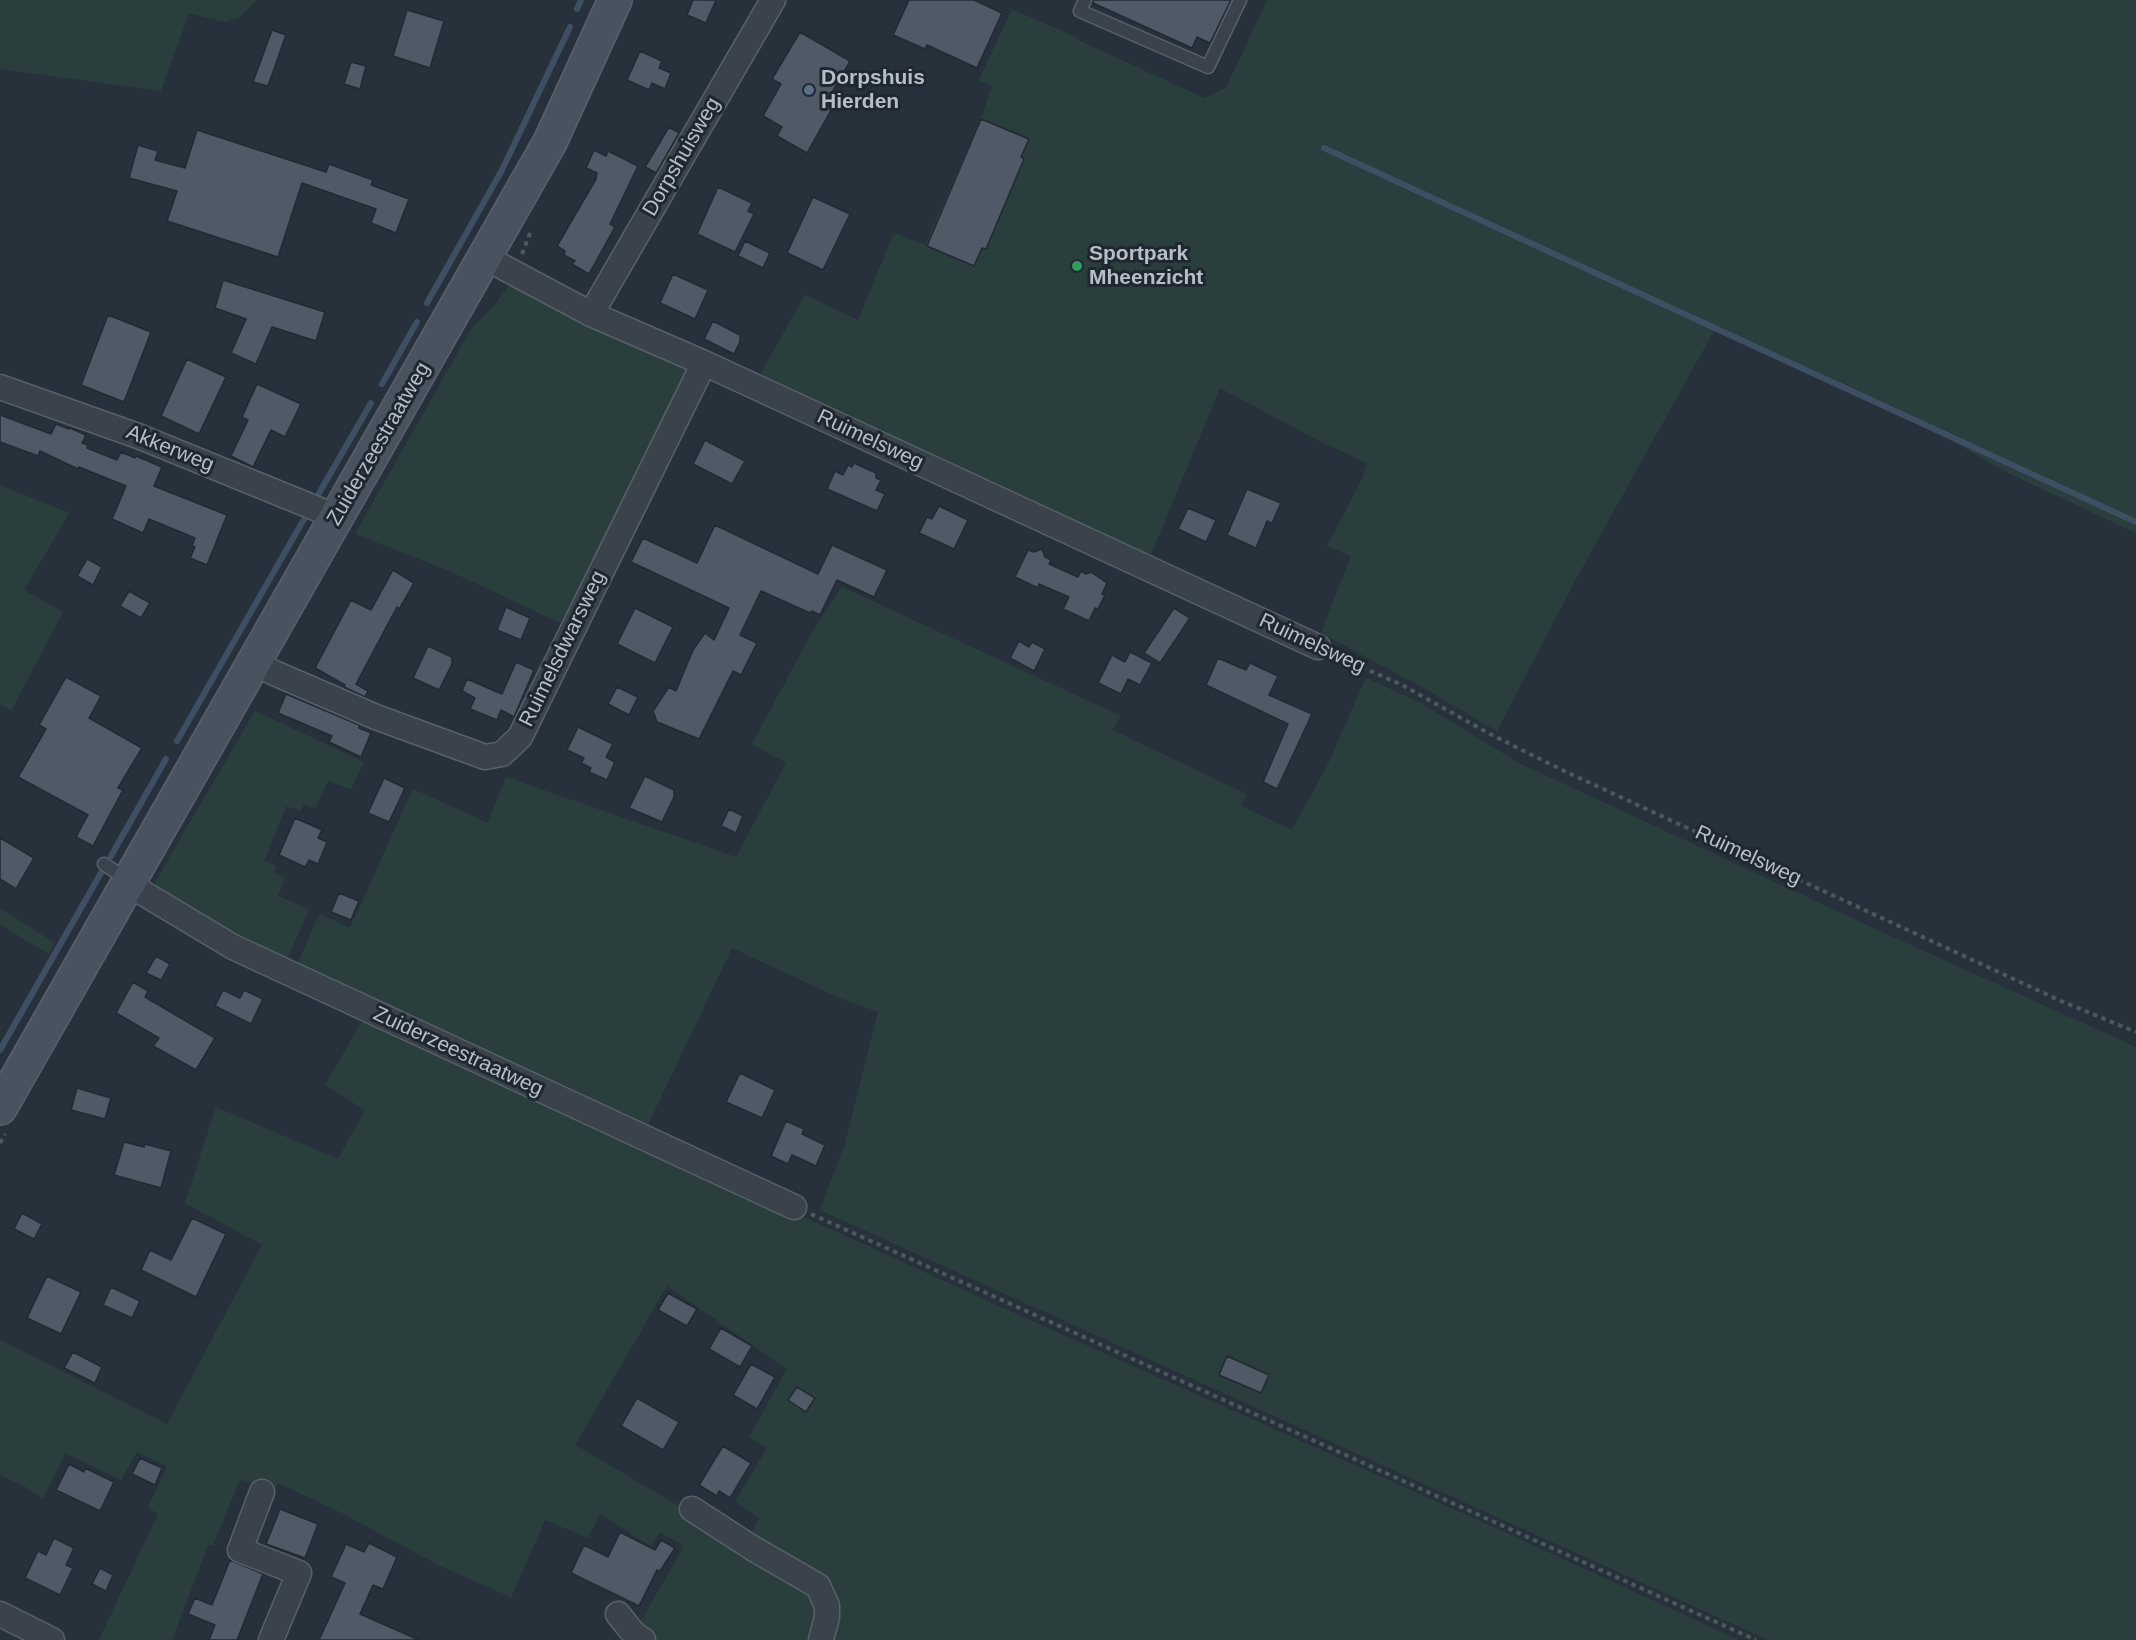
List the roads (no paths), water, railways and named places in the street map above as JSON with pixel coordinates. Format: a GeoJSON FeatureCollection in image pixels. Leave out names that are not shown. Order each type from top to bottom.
{"type":"FeatureCollection","features":[{"type":"Feature","properties":{"kind":"main road","name":"Zuiderzeestraatweg"},"geometry":{"type":"LineString","coordinates":[[0,1108],[117,873],[254,661],[486,258],[550,142],[615,0]]}},
{"type":"Feature","properties":{"kind":"street","name":"Dorpshuisweg"},"geometry":{"type":"LineString","coordinates":[[591,314],[773,0]]}},
{"type":"Feature","properties":{"kind":"street","name":"Ruimelsweg"},"geometry":{"type":"LineString","coordinates":[[486,258],[591,314],[704,363],[1318,647]]}},
{"type":"Feature","properties":{"kind":"street","name":"Ruimelsdwarsweg"},"geometry":{"type":"LineString","coordinates":[[254,661],[272,672],[376,717],[485,757],[502,754],[520,738],[704,363]]}},
{"type":"Feature","properties":{"kind":"street","name":"Akkerweg"},"geometry":{"type":"LineString","coordinates":[[0,387],[138,436],[338,517]]}},
{"type":"Feature","properties":{"kind":"street","name":"Zuiderzeestraatweg"},"geometry":{"type":"LineString","coordinates":[[117,873],[143,893],[233,947],[794,1207]]}},
{"type":"Feature","properties":{"kind":"street"},"geometry":{"type":"LineString","coordinates":[[262,1492],[240,1550],[299,1573],[271,1640]]}},
{"type":"Feature","properties":{"kind":"street"},"geometry":{"type":"LineString","coordinates":[[692,1509],[754,1549],[818,1586],[827,1606],[827,1617],[821,1640]]}},
{"type":"Feature","properties":{"kind":"street"},"geometry":{"type":"LineString","coordinates":[[0,1614],[52,1640]]}},
{"type":"Feature","properties":{"kind":"street"},"geometry":{"type":"LineString","coordinates":[[618,1614],[634,1635],[643,1640]]}},
{"type":"Feature","properties":{"kind":"lane"},"geometry":{"type":"LineString","coordinates":[[1085,0],[1080,10],[1208,67],[1240,0]]}},
{"type":"Feature","properties":{"kind":"waterway"},"geometry":{"type":"LineString","coordinates":[[577,9],[581,0]]}},
{"type":"Feature","properties":{"kind":"waterway"},"geometry":{"type":"LineString","coordinates":[[427,303],[502,170],[570,27]]}},
{"type":"Feature","properties":{"kind":"waterway"},"geometry":{"type":"LineString","coordinates":[[1324,148],[2136,522]]}},
{"type":"Feature","properties":{"kind":"waterway"},"geometry":{"type":"LineString","coordinates":[[382,384],[417,322]]}},
{"type":"Feature","properties":{"kind":"waterway"},"geometry":{"type":"LineString","coordinates":[[318,495],[371,403]]}},
{"type":"Feature","properties":{"kind":"waterway"},"geometry":{"type":"LineString","coordinates":[[177,741],[307,514]]}},
{"type":"Feature","properties":{"kind":"waterway"},"geometry":{"type":"LineString","coordinates":[[111,856],[166,759]]}},
{"type":"Feature","properties":{"kind":"waterway"},"geometry":{"type":"LineString","coordinates":[[0,1050],[101,873]]}},
{"type":"Feature","properties":{"kind":"place","name":"Dorpshuis Hierden"},"geometry":{"type":"Point","coordinates":[809,90]}},
{"type":"Feature","properties":{"kind":"place","name":"Sportpark Mheenzicht"},"geometry":{"type":"Point","coordinates":[1077,266]}}]}
